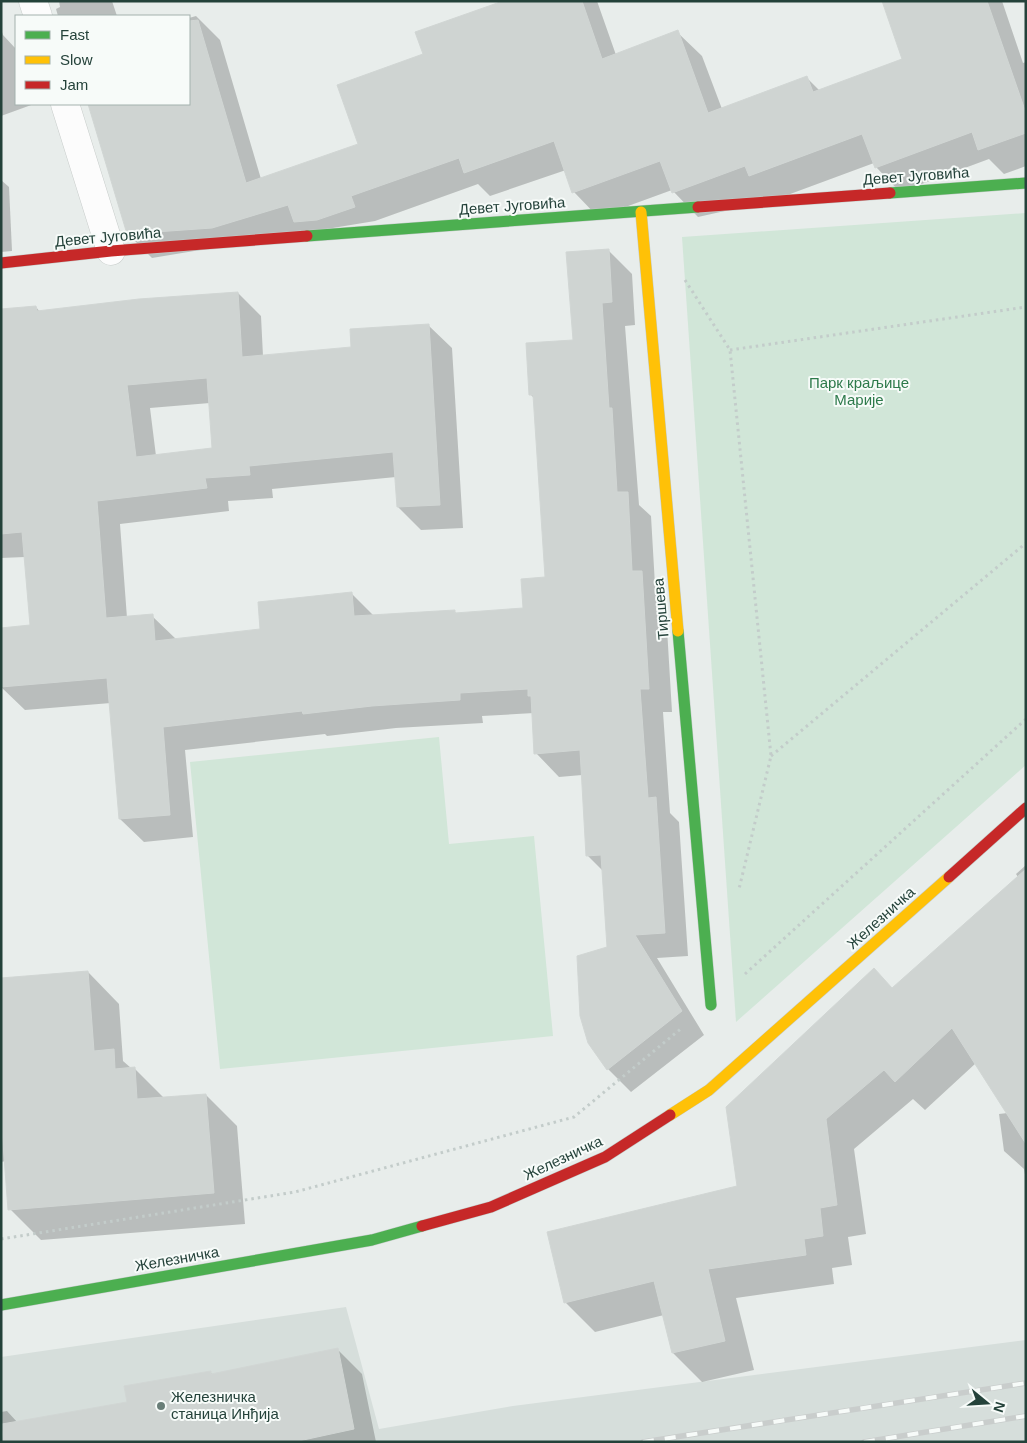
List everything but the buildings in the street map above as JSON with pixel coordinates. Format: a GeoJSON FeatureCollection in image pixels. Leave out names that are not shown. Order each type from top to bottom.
{"type":"FeatureCollection","features":[{"type":"Feature","properties":{"kind":"street"},"geometry":{"type":"LineString","coordinates":[[33,1],[38,15]]}},
{"type":"Feature","properties":{"kind":"street"},"geometry":{"type":"LineString","coordinates":[[65,105],[111,250]]}},
{"type":"Feature","properties":{"kind":"street","name":"Девет Југовића"},"geometry":{"type":"LineString","coordinates":[[1,264],[111,250],[1026,183]]}},
{"type":"Feature","properties":{"kind":"street","name":"Тиршева"},"geometry":{"type":"LineString","coordinates":[[641,212],[711,1005]]}},
{"type":"Feature","properties":{"kind":"street","name":"Железничка"},"geometry":{"type":"LineString","coordinates":[[1,1305],[372,1240],[491,1208],[605,1157],[709,1090],[1026,808]]}},
{"type":"Feature","properties":{"kind":"path"},"geometry":{"type":"LineString","coordinates":[[739,890],[771,756],[730,350],[1026,307]]}},
{"type":"Feature","properties":{"kind":"path"},"geometry":{"type":"LineString","coordinates":[[771,756],[1026,543]]}},
{"type":"Feature","properties":{"kind":"path"},"geometry":{"type":"LineString","coordinates":[[1,1239],[295,1192],[574,1117],[711,1005],[1026,719]]}},
{"type":"Feature","properties":{"kind":"shaded area"},"geometry":{"type":"Polygon","coordinates":[[[346,1307],[379,1429],[513,1406],[1026,1340],[1026,1442],[1,1442],[1,1357],[346,1307]]]}},
{"type":"Feature","properties":{"kind":"green space","name":"Парк краљице Марије"},"geometry":{"type":"Polygon","coordinates":[[[1026,213],[1026,765],[736,1022],[682,237],[1026,213]]]}},
{"type":"Feature","properties":{"kind":"green space"},"geometry":{"type":"Polygon","coordinates":[[[439,737],[449,844],[534,836],[553,1036],[220,1069],[190,762],[439,737]]]}},
{"type":"Feature","properties":{"kind":"railway"},"geometry":{"type":"LineString","coordinates":[[643,1442],[1026,1383]]}},
{"type":"Feature","properties":{"kind":"railway"},"geometry":{"type":"LineString","coordinates":[[864,1442],[1026,1416]]}},
{"type":"Feature","properties":{"kind":"traffic: fast"},"geometry":{"type":"LineString","coordinates":[[890,193],[1026,183]]}},
{"type":"Feature","properties":{"kind":"traffic: fast"},"geometry":{"type":"LineString","coordinates":[[307,236],[698,207]]}},
{"type":"Feature","properties":{"kind":"traffic: fast"},"geometry":{"type":"LineString","coordinates":[[678,631],[711,1005]]}},
{"type":"Feature","properties":{"kind":"traffic: fast"},"geometry":{"type":"LineString","coordinates":[[1,1305],[372,1240],[422,1226]]}},
{"type":"Feature","properties":{"kind":"traffic: slow"},"geometry":{"type":"LineString","coordinates":[[641,212],[678,631]]}},
{"type":"Feature","properties":{"kind":"traffic: slow"},"geometry":{"type":"LineString","coordinates":[[670,1115],[709,1090],[949,877]]}},
{"type":"Feature","properties":{"kind":"traffic: jam"},"geometry":{"type":"LineString","coordinates":[[698,207],[890,193]]}},
{"type":"Feature","properties":{"kind":"traffic: jam"},"geometry":{"type":"LineString","coordinates":[[1,263],[111,251],[307,236]]}},
{"type":"Feature","properties":{"kind":"traffic: jam"},"geometry":{"type":"LineString","coordinates":[[949,877],[1026,808]]}},
{"type":"Feature","properties":{"kind":"traffic: jam"},"geometry":{"type":"LineString","coordinates":[[422,1226],[491,1207],[605,1157],[670,1115]]}},
{"type":"Feature","properties":{"kind":"place","name":"Железничка станица Инђија"},"geometry":{"type":"Point","coordinates":[161,1406]}}]}
